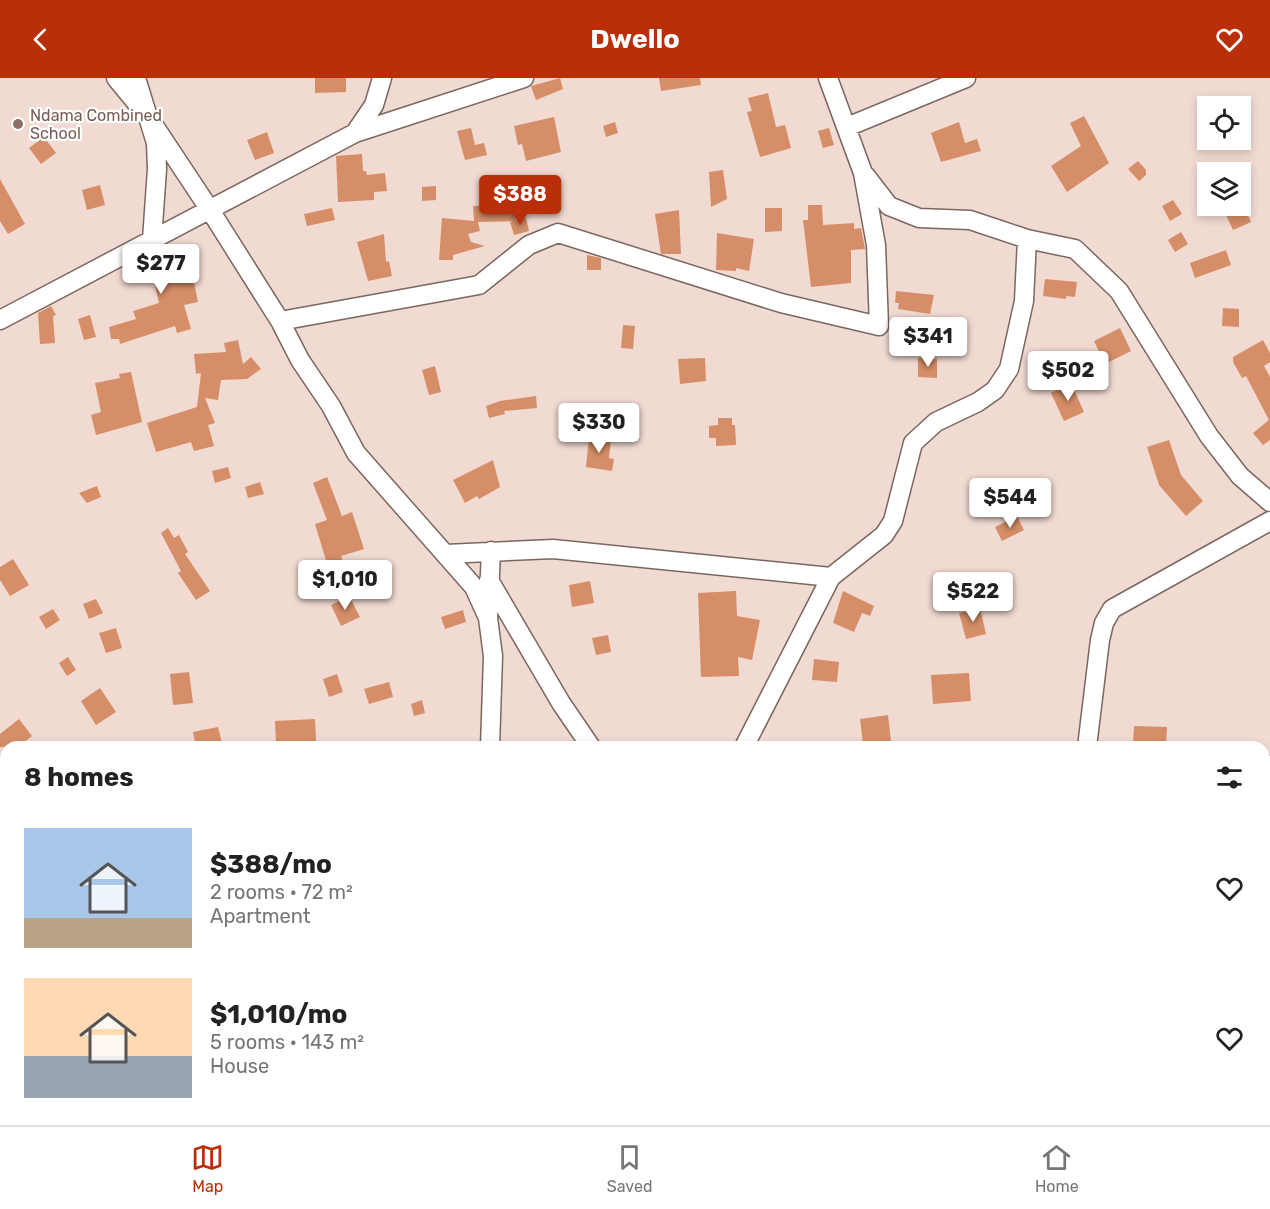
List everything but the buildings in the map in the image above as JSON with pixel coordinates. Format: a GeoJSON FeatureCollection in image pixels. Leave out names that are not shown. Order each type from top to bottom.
{"type":"FeatureCollection","features":[{"type":"Feature","properties":{"kind":"street"},"geometry":{"type":"LineString","coordinates":[[116,78],[149,118],[210,210],[280,321],[300,360],[331,406],[356,453],[474,587],[488,618]]}},
{"type":"Feature","properties":{"kind":"street"},"geometry":{"type":"LineString","coordinates":[[136,78],[156,143],[157,169],[152,240]]}},
{"type":"Feature","properties":{"kind":"street"},"geometry":{"type":"LineString","coordinates":[[355,134],[374,105],[382,78]]}},
{"type":"Feature","properties":{"kind":"street"},"geometry":{"type":"LineString","coordinates":[[0,320],[355,134],[524,78]]}},
{"type":"Feature","properties":{"kind":"street"},"geometry":{"type":"LineString","coordinates":[[280,321],[480,285],[529,245],[558,233],[781,303],[879,326],[876,245],[862,172],[828,78]]}},
{"type":"Feature","properties":{"kind":"street"},"geometry":{"type":"LineString","coordinates":[[847,127],[966,78]]}},
{"type":"Feature","properties":{"kind":"street"},"geometry":{"type":"LineString","coordinates":[[862,172],[889,206],[919,218],[970,220],[1027,239],[1075,249],[1119,291],[1209,436],[1240,476],[1270,502]]}},
{"type":"Feature","properties":{"kind":"street"},"geometry":{"type":"LineString","coordinates":[[747,741],[831,577],[884,535],[893,521],[906,460],[920,434],[936,422],[978,402],[995,390],[1009,369],[1024,301],[1027,239]]}},
{"type":"Feature","properties":{"kind":"street"},"geometry":{"type":"LineString","coordinates":[[1088,741],[1104,623],[1112,609],[1270,521]]}},
{"type":"Feature","properties":{"kind":"street"},"geometry":{"type":"LineString","coordinates":[[446,554],[553,549],[831,577]]}},
{"type":"Feature","properties":{"kind":"street"},"geometry":{"type":"LineString","coordinates":[[490,741],[493,656],[488,618],[491,551]]}},
{"type":"Feature","properties":{"kind":"street"},"geometry":{"type":"LineString","coordinates":[[489,579],[555,693],[587,741]]}},
{"type":"Feature","properties":{"kind":"place","name":"Ndama Combined School"},"geometry":{"type":"Point","coordinates":[18,124]}}]}
